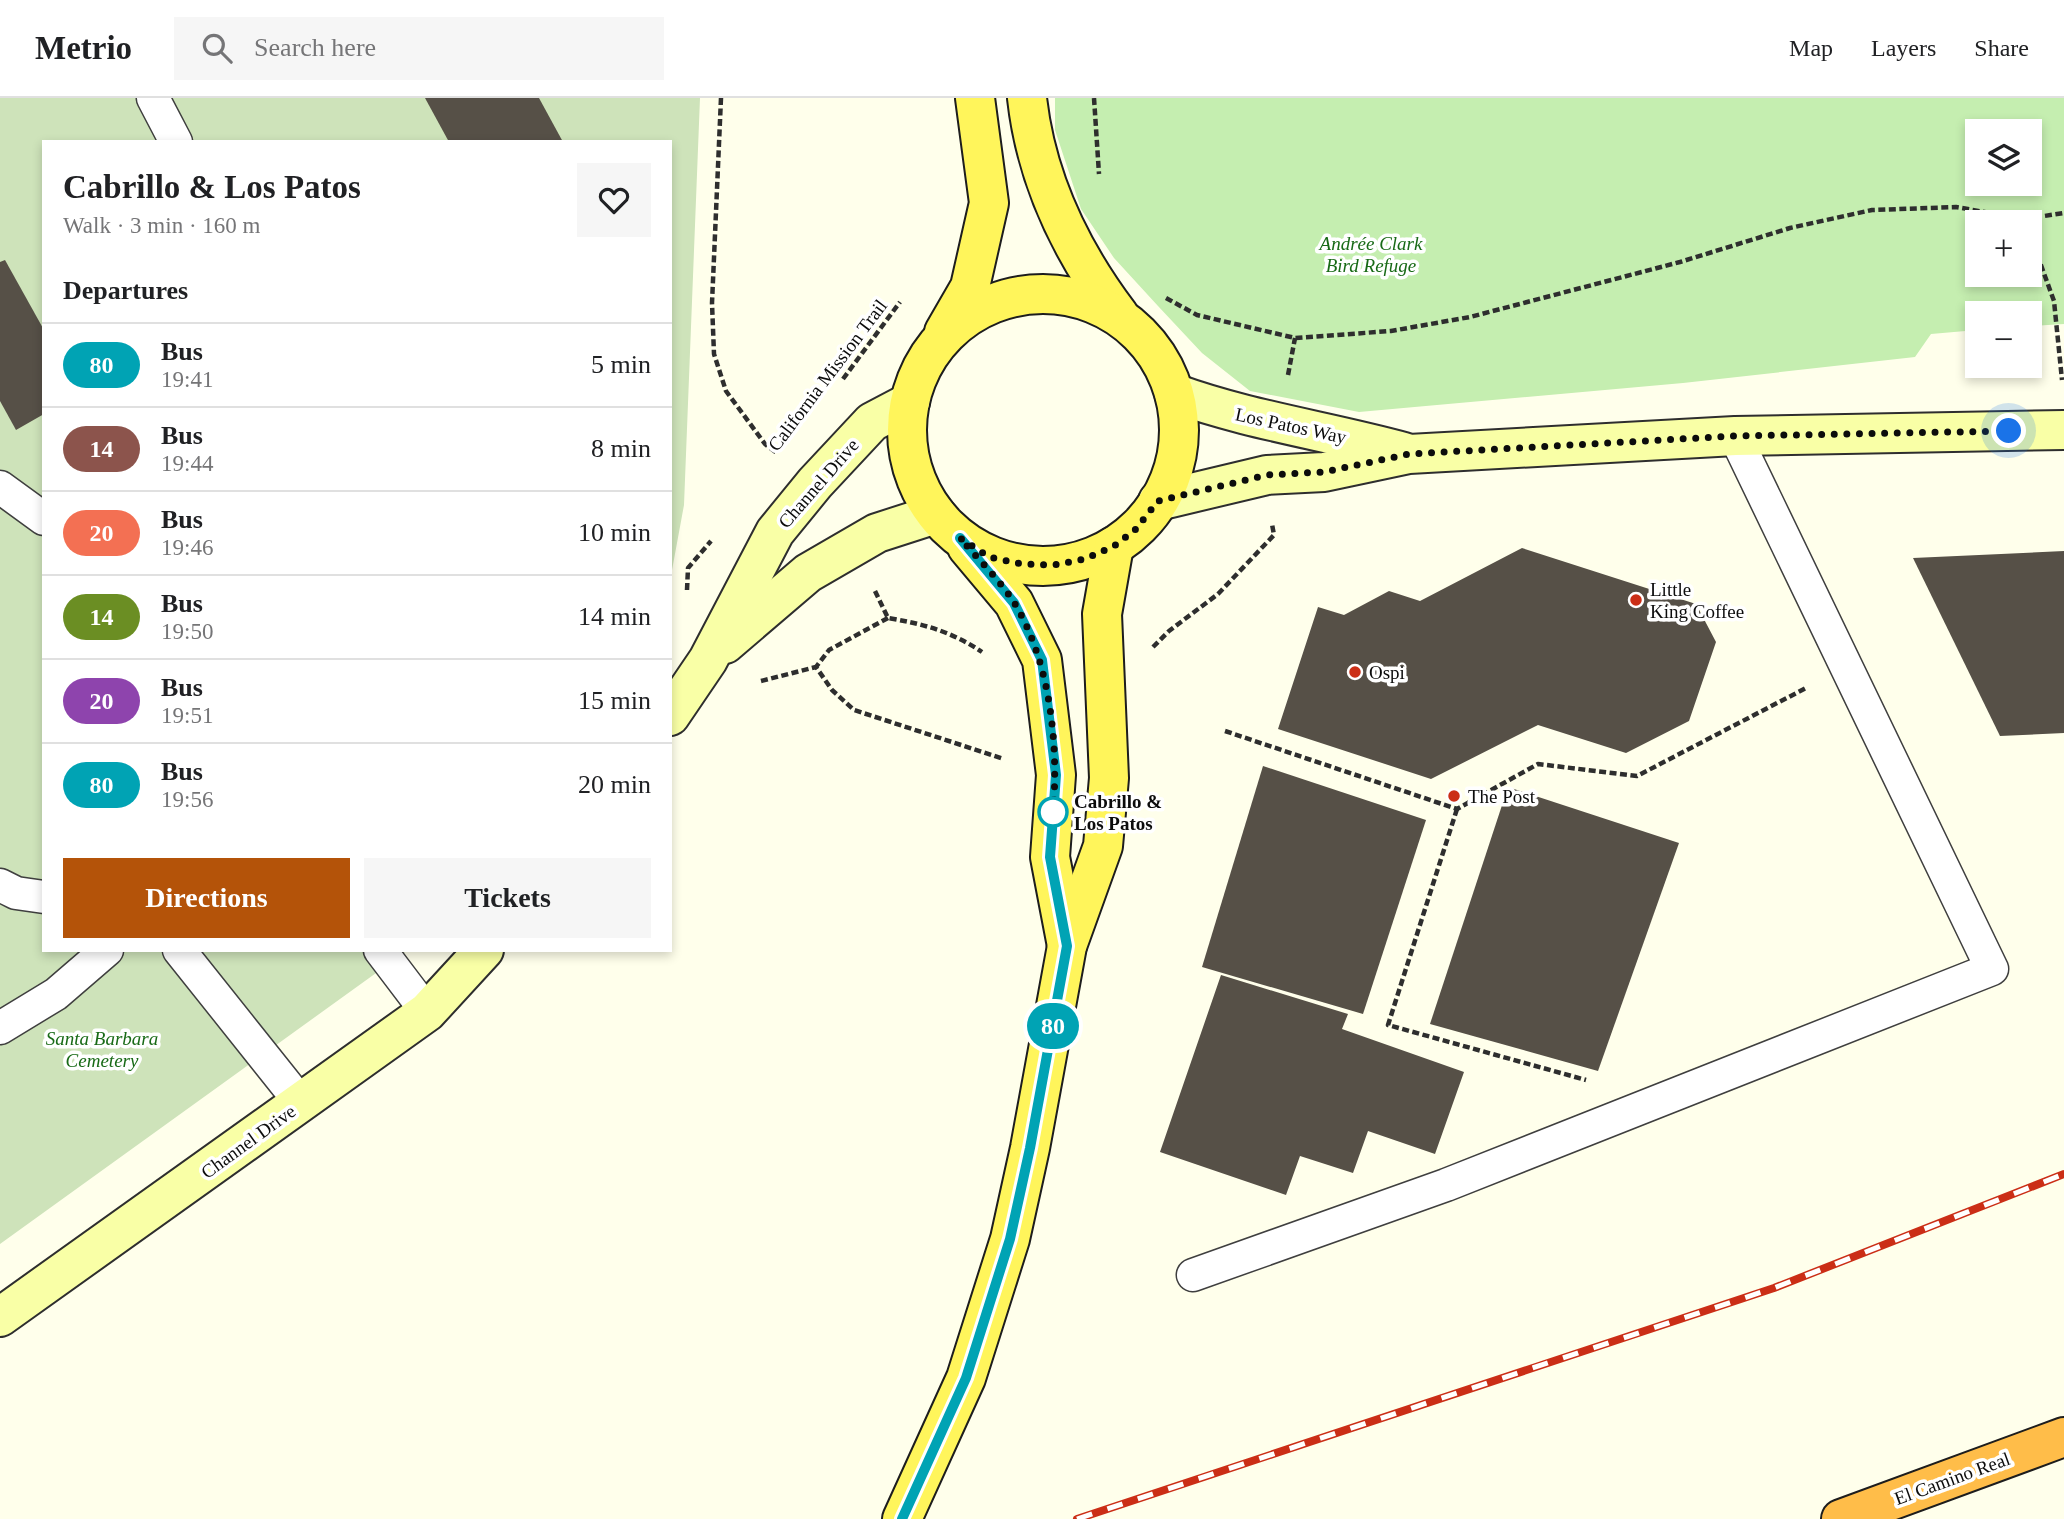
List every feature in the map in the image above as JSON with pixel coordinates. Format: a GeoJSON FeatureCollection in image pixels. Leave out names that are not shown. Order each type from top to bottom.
{"type":"FeatureCollection","features":[{"type":"Feature","properties":{"kind":"highway","name":"El Camino Real"},"geometry":{"type":"LineString","coordinates":[[1841,1519],[2064,1437]]}},
{"type":"Feature","properties":{"kind":"main road"},"geometry":{"type":"LineString","coordinates":[[975,98],[989,203],[981,249],[970,287],[919,371],[910,402],[908,441],[916,479],[948,526],[1014,603],[1042,660],[1056,775],[1050,857],[1067,946]]}},
{"type":"Feature","properties":{"kind":"main road"},"geometry":{"type":"LineString","coordinates":[[948,526],[989,557],[1022,564],[1054,565],[1085,559],[1114,546],[1135,530],[1158,501],[1171,477],[1179,440],[1180,417],[1165,368],[1145,339],[1119,315],[1080,261],[1049,195],[1030,129],[1027,98]]}},
{"type":"Feature","properties":{"kind":"main road"},"geometry":{"type":"LineString","coordinates":[[936,346],[966,318],[1002,300],[1042,294],[1082,299],[1119,315]]}},
{"type":"Feature","properties":{"kind":"main road"},"geometry":{"type":"LineString","coordinates":[[902,1519],[966,1378],[1010,1239],[1030,1148],[1067,946],[1103,846],[1109,778],[1102,614],[1114,546]]}},
{"type":"Feature","properties":{"kind":"street","name":"Los Patos Way"},"geometry":{"type":"LineString","coordinates":[[1174,393],[1224,411],[1328,432],[1409,454]]}},
{"type":"Feature","properties":{"kind":"street","name":"Channel Drive"},"geometry":{"type":"LineString","coordinates":[[672,713],[708,660],[775,532],[872,422],[910,402]]}},
{"type":"Feature","properties":{"kind":"street","name":"Los Patos Way"},"geometry":{"type":"LineString","coordinates":[[1158,501],[1267,475],[1324,472],[1409,454],[1735,436],[2064,430]]}},
{"type":"Feature","properties":{"kind":"street","name":"Channel Drive"},"geometry":{"type":"LineString","coordinates":[[708,660],[808,573],[877,533],[948,526]]}},
{"type":"Feature","properties":{"kind":"street","name":"Channel Drive"},"geometry":{"type":"LineString","coordinates":[[0,1317],[426,1012],[482,952]]}},
{"type":"Feature","properties":{"kind":"lane"},"geometry":{"type":"LineString","coordinates":[[153,98],[175,140]]}},
{"type":"Feature","properties":{"kind":"lane"},"geometry":{"type":"LineString","coordinates":[[1193,1275],[1446,1185],[1992,969],[1735,436]]}},
{"type":"Feature","properties":{"kind":"lane"},"geometry":{"type":"LineString","coordinates":[[0,487],[42,518]]}},
{"type":"Feature","properties":{"kind":"lane"},"geometry":{"type":"LineString","coordinates":[[0,885],[16,892],[42,897]]}},
{"type":"Feature","properties":{"kind":"lane"},"geometry":{"type":"LineString","coordinates":[[0,1028],[56,994],[105,952]]}},
{"type":"Feature","properties":{"kind":"lane"},"geometry":{"type":"LineString","coordinates":[[181,952],[300,1103]]}},
{"type":"Feature","properties":{"kind":"lane"},"geometry":{"type":"LineString","coordinates":[[381,952],[426,1012]]}},
{"type":"Feature","properties":{"kind":"path"},"geometry":{"type":"LineString","coordinates":[[721,98],[712,303],[714,354],[726,391],[765,444],[782,457]]}},
{"type":"Feature","properties":{"kind":"path"},"geometry":{"type":"LineString","coordinates":[[1094,98],[1100,180]]}},
{"type":"Feature","properties":{"kind":"path"},"geometry":{"type":"LineString","coordinates":[[1155,291],[1197,315],[1295,338],[1391,331],[1470,317],[1680,261],[1790,228],[1872,210],[1956,207],[1971,210]]}},
{"type":"Feature","properties":{"kind":"path"},"geometry":{"type":"LineString","coordinates":[[2042,218],[2064,213]]}},
{"type":"Feature","properties":{"kind":"path"},"geometry":{"type":"LineString","coordinates":[[2042,268],[2054,300],[2063,391]]}},
{"type":"Feature","properties":{"kind":"path","name":"California Mission Trail"},"geometry":{"type":"LineString","coordinates":[[837,386],[906,294]]}},
{"type":"Feature","properties":{"kind":"path"},"geometry":{"type":"LineString","coordinates":[[1144,656],[1169,631],[1218,594],[1274,536],[1272,522]]}},
{"type":"Feature","properties":{"kind":"path"},"geometry":{"type":"LineString","coordinates":[[688,568],[713,538]]}},
{"type":"Feature","properties":{"kind":"path"},"geometry":{"type":"LineString","coordinates":[[873,588],[888,618]]}},
{"type":"Feature","properties":{"kind":"path"},"geometry":{"type":"LineString","coordinates":[[985,654],[961,638],[934,626],[888,618],[829,650],[816,667],[832,691],[854,710],[1006,760]]}},
{"type":"Feature","properties":{"kind":"path"},"geometry":{"type":"LineString","coordinates":[[1633,1111],[1594,1082],[1388,1026],[1457,809],[1538,764],[1637,776],[1847,666]]}},
{"type":"Feature","properties":{"kind":"path"},"geometry":{"type":"LineString","coordinates":[[1225,732],[1457,809]]}},
{"type":"Feature","properties":{"kind":"green space","name":"Santa Barbara Cemetery"},"geometry":{"type":"Polygon","coordinates":[[[0,98],[700,98],[684,505],[672,570],[672,140],[42,140],[42,952],[405,952],[0,1244],[0,98]]]}},
{"type":"Feature","properties":{"kind":"green space","name":"Andrée Clark Bird Refuge"},"geometry":{"type":"Polygon","coordinates":[[[1055,98],[2064,98],[2064,324],[2042,325],[2042,301],[1965,301],[1965,331],[1931,334],[1915,357],[1683,383],[1359,412],[1250,391],[1202,353],[1114,258],[1081,209],[1055,130],[1055,98]]]}},
{"type":"Feature","properties":{"kind":"building"},"geometry":{"type":"Polygon","coordinates":[[[425,98],[539,98],[562,140],[448,140],[425,98]]]}},
{"type":"Feature","properties":{"kind":"building"},"geometry":{"type":"Polygon","coordinates":[[[5,260],[42,326],[42,415],[16,430],[0,401],[0,262],[5,260]]]}},
{"type":"Feature","properties":{"kind":"building"},"geometry":{"type":"Polygon","coordinates":[[[1522,548],[1696,604],[1716,642],[1689,721],[1626,753],[1538,725],[1431,779],[1278,729],[1318,607],[1344,615],[1389,591],[1420,601],[1522,548]]]}},
{"type":"Feature","properties":{"kind":"building"},"geometry":{"type":"Polygon","coordinates":[[[2064,551],[2064,733],[2000,736],[1913,558],[2064,551]]]}},
{"type":"Feature","properties":{"kind":"building"},"geometry":{"type":"Polygon","coordinates":[[[1263,766],[1426,820],[1363,1014],[1202,967],[1263,766]]]}},
{"type":"Feature","properties":{"kind":"building"},"geometry":{"type":"Polygon","coordinates":[[[1508,787],[1679,843],[1598,1071],[1430,1024],[1508,787]]]}},
{"type":"Feature","properties":{"kind":"building"},"geometry":{"type":"Polygon","coordinates":[[[1221,975],[1348,1014],[1342,1029],[1464,1072],[1435,1154],[1368,1131],[1353,1173],[1300,1156],[1286,1195],[1160,1152],[1221,975]]]}},
{"type":"Feature","properties":{"kind":"railway"},"geometry":{"type":"LineString","coordinates":[[1077,1519],[1774,1288],[2064,1174]]}},
{"type":"Feature","properties":{"kind":"bus line","name":"80"},"geometry":{"type":"LineString","coordinates":[[902,1519],[966,1378],[1010,1239],[1030,1148],[1067,946],[1050,857],[1056,775],[1042,660],[1014,603],[960,538]]}},
{"type":"Feature","properties":{"kind":"place","name":"Little King Coffee"},"geometry":{"type":"Point","coordinates":[1636,600]}},
{"type":"Feature","properties":{"kind":"place","name":"Ospi"},"geometry":{"type":"Point","coordinates":[1355,672]}},
{"type":"Feature","properties":{"kind":"place","name":"The Post"},"geometry":{"type":"Point","coordinates":[1454,796]}},
{"type":"Feature","properties":{"kind":"place","name":"Cabrillo & Los Patos"},"geometry":{"type":"Point","coordinates":[1053,812]}},
{"type":"Feature","properties":{"kind":"route"},"geometry":{"type":"LineString","coordinates":[[1053,812],[1056,775],[1042,660],[1014,603],[960,538],[989,557],[1022,564],[1054,565],[1085,559],[1114,546],[1135,530],[1158,501],[1267,475],[1324,472],[1409,454],[1658,443],[1735,436],[2009,431]]}}]}
